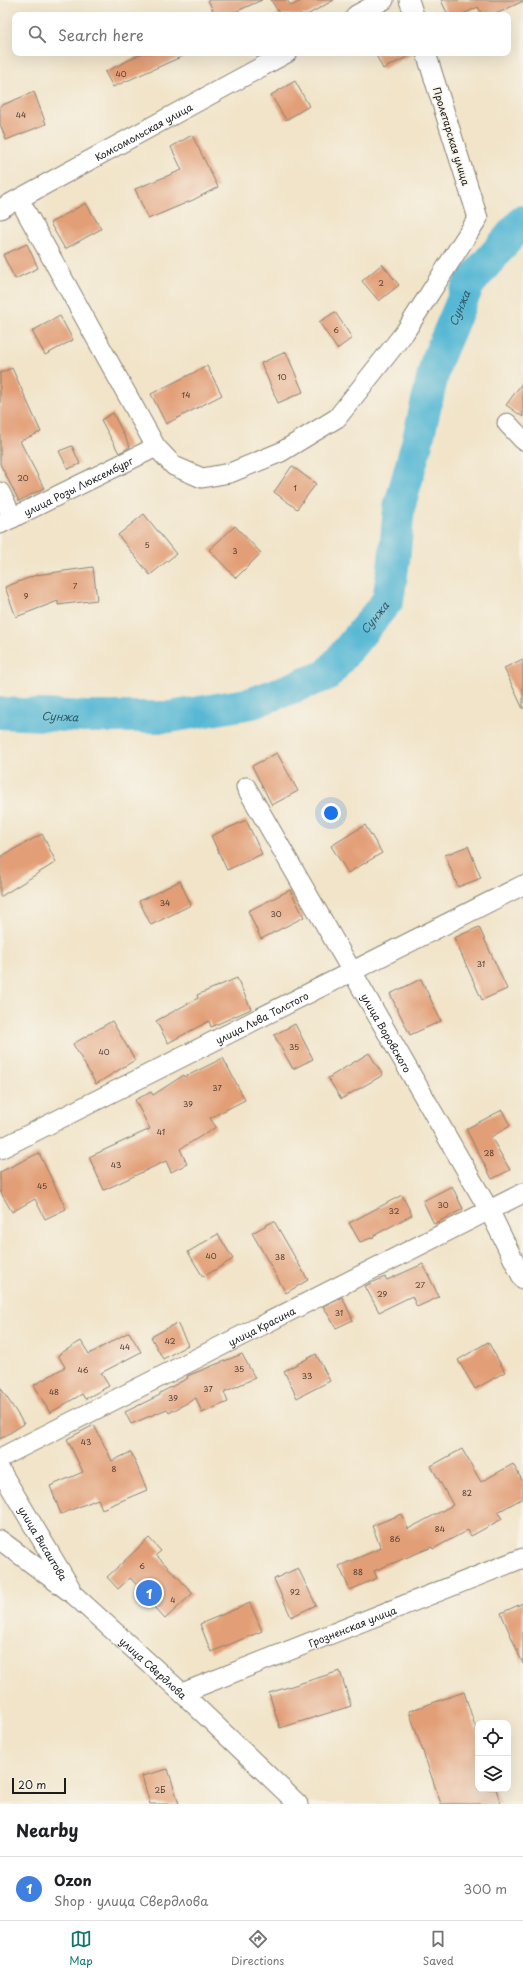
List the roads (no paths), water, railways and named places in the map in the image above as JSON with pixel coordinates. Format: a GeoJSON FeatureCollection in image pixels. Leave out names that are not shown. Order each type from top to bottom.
{"type":"FeatureCollection","features":[{"type":"Feature","properties":{"kind":"street"},"geometry":{"type":"LineString","coordinates":[[362,12],[384,0]]}},
{"type":"Feature","properties":{"kind":"street"},"geometry":{"type":"LineString","coordinates":[[409,0],[413,12]]}},
{"type":"Feature","properties":{"kind":"street","name":"Комсомольская улица"},"geometry":{"type":"LineString","coordinates":[[0,209],[281,56]]}},
{"type":"Feature","properties":{"kind":"street","name":"Пролетарская улица"},"geometry":{"type":"LineString","coordinates":[[156,447],[174,466],[202,478],[230,473],[281,452],[337,418],[405,332],[478,218],[427,56]]}},
{"type":"Feature","properties":{"kind":"street"},"geometry":{"type":"LineString","coordinates":[[19,199],[156,447]]}},
{"type":"Feature","properties":{"kind":"street"},"geometry":{"type":"LineString","coordinates":[[507,423],[523,440]]}},
{"type":"Feature","properties":{"kind":"street","name":"улица Розы Люксембург"},"geometry":{"type":"LineString","coordinates":[[7,521],[156,447]]}},
{"type":"Feature","properties":{"kind":"street"},"geometry":{"type":"LineString","coordinates":[[0,492],[7,521]]}},
{"type":"Feature","properties":{"kind":"street","name":"улица Воровского"},"geometry":{"type":"LineString","coordinates":[[246,787],[488,1210],[523,1279]]}},
{"type":"Feature","properties":{"kind":"street","name":"улица Льва Толстого"},"geometry":{"type":"LineString","coordinates":[[0,1149],[523,885]]}},
{"type":"Feature","properties":{"kind":"street","name":"улица Красина"},"geometry":{"type":"LineString","coordinates":[[1,1471],[488,1210],[523,1193]]}},
{"type":"Feature","properties":{"kind":"street","name":"улица Висаитова"},"geometry":{"type":"LineString","coordinates":[[1,1471],[74,1595]]}},
{"type":"Feature","properties":{"kind":"street","name":"улица Свердлова"},"geometry":{"type":"LineString","coordinates":[[0,1540],[74,1595],[182,1693],[298,1804]]}},
{"type":"Feature","properties":{"kind":"street","name":"Грозненская улица"},"geometry":{"type":"LineString","coordinates":[[182,1693],[523,1558]]}},
{"type":"Feature","properties":{"kind":"waterway","name":"Сунжа"},"geometry":{"type":"LineString","coordinates":[[0,713],[87,717],[170,717],[252,703],[327,675],[388,600],[394,561],[399,508],[417,443],[436,362],[469,284],[523,221]]}},
{"type":"Feature","properties":{"kind":"place","name":"Ozon"},"geometry":{"type":"Point","coordinates":[149,1593]}}]}
